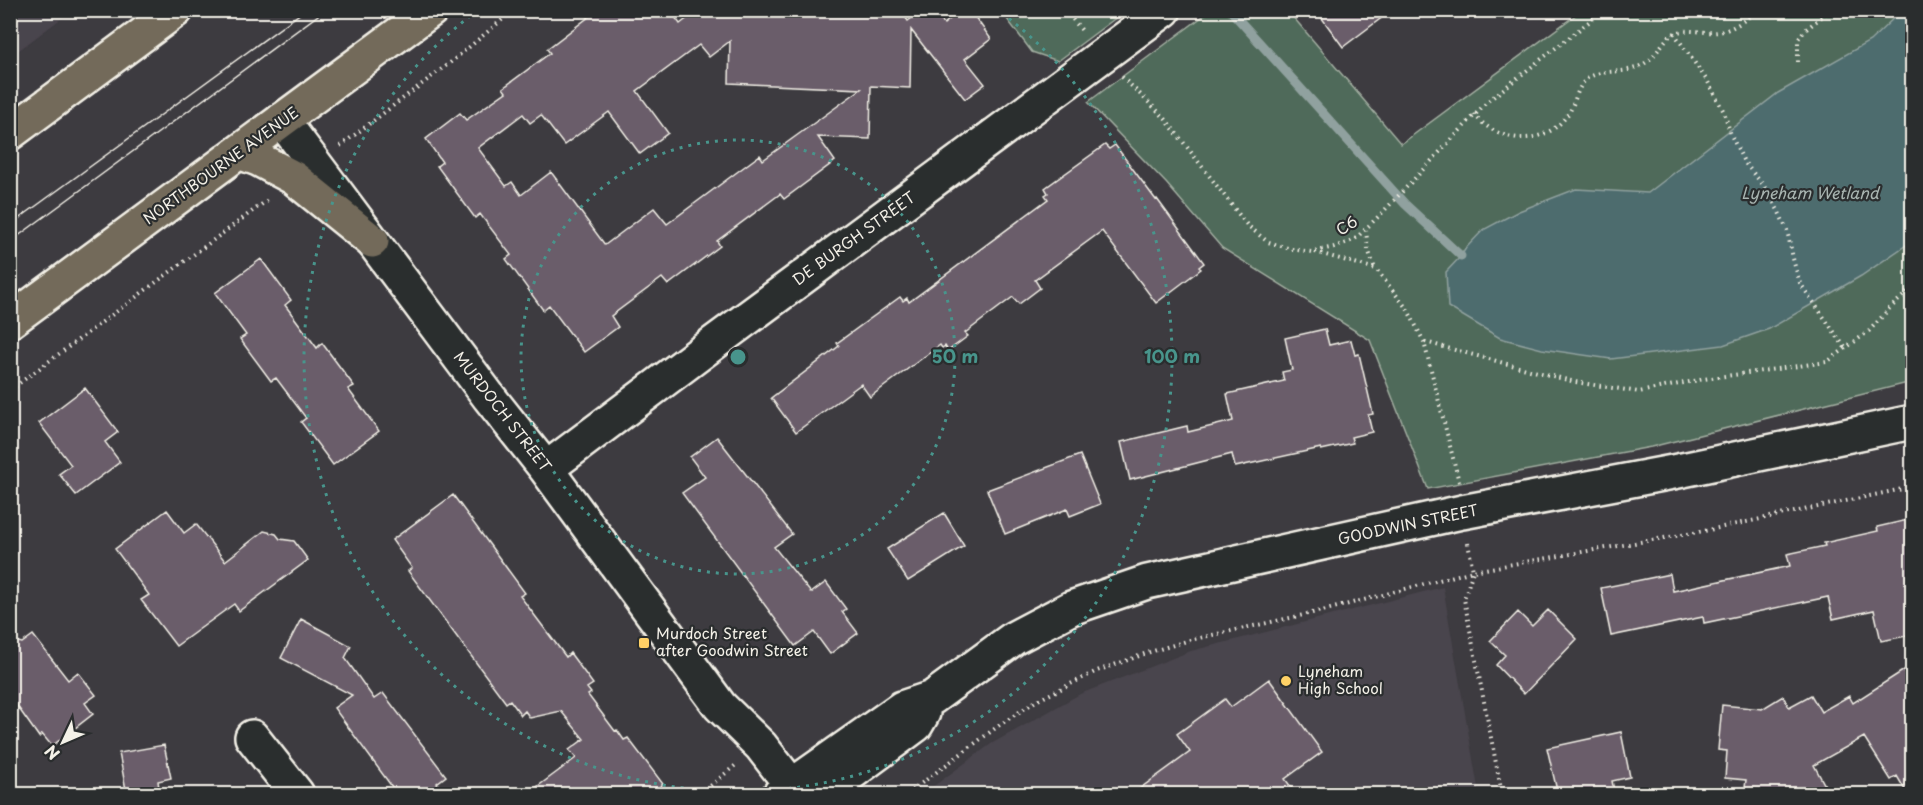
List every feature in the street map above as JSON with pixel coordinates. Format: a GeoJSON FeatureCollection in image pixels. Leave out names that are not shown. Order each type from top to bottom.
{"type":"FeatureCollection","features":[{"type":"Feature","properties":{"kind":"highway"},"geometry":{"type":"LineString","coordinates":[[10,133],[176,10]]}},
{"type":"Feature","properties":{"kind":"highway"},"geometry":{"type":"LineString","coordinates":[[80,81],[200,10]]}},
{"type":"Feature","properties":{"kind":"highway","name":"NORTHBOURNE AVENUE"},"geometry":{"type":"LineString","coordinates":[[10,321],[431,10]]}},
{"type":"Feature","properties":{"kind":"highway"},"geometry":{"type":"LineString","coordinates":[[239,153],[258,159],[294,178],[372,241]]}},
{"type":"Feature","properties":{"kind":"street","name":"DE BURGH STREET"},"geometry":{"type":"LineString","coordinates":[[546,469],[1164,10]]}},
{"type":"Feature","properties":{"kind":"street","name":"MURDOCH STREET"},"geometry":{"type":"LineString","coordinates":[[282,120],[489,397],[546,469],[720,706],[744,758],[785,792]]}},
{"type":"Feature","properties":{"kind":"street","name":"GOODWIN STREET"},"geometry":{"type":"LineString","coordinates":[[785,792],[902,708],[932,698],[1014,638],[1071,608],[1147,582],[1462,512],[1673,472],[1912,422]]}},
{"type":"Feature","properties":{"kind":"street","name":"GOODWIN STREET"},"geometry":{"type":"LineString","coordinates":[[823,795],[916,725],[932,698]]}},
{"type":"Feature","properties":{"kind":"street"},"geometry":{"type":"LineString","coordinates":[[252,737],[297,795]]}},
{"type":"Feature","properties":{"kind":"path"},"geometry":{"type":"LineString","coordinates":[[315,165],[452,62],[514,10]]}},
{"type":"Feature","properties":{"kind":"path","name":"C6"},"geometry":{"type":"LineString","coordinates":[[1104,56],[1115,70],[1164,117],[1247,225],[1268,242],[1312,252],[1354,240],[1488,101],[1604,10]]}},
{"type":"Feature","properties":{"kind":"path"},"geometry":{"type":"LineString","coordinates":[[1474,114],[1487,128],[1504,136],[1523,139],[1541,135],[1557,126],[1570,112],[1578,90],[1588,78],[1597,74],[1625,72],[1642,65],[1656,54],[1674,33],[1724,31],[1758,10]]}},
{"type":"Feature","properties":{"kind":"path"},"geometry":{"type":"LineString","coordinates":[[1798,62],[1798,39],[1804,31],[1830,10]]}},
{"type":"Feature","properties":{"kind":"path"},"geometry":{"type":"LineString","coordinates":[[1674,33],[1708,82],[1724,112],[1731,135],[1744,162],[1764,186],[1778,210],[1787,230],[1800,283],[1846,349]]}},
{"type":"Feature","properties":{"kind":"path"},"geometry":{"type":"LineString","coordinates":[[10,390],[269,198]]}},
{"type":"Feature","properties":{"kind":"path"},"geometry":{"type":"LineString","coordinates":[[1366,229],[1368,249],[1376,269],[1408,310],[1424,342],[1461,488],[1462,512],[1473,571],[1464,599],[1502,795]]}},
{"type":"Feature","properties":{"kind":"path"},"geometry":{"type":"LineString","coordinates":[[1312,252],[1376,269]]}},
{"type":"Feature","properties":{"kind":"path"},"geometry":{"type":"LineString","coordinates":[[1424,342],[1575,382],[1640,392],[1704,379],[1827,362],[1869,331],[1912,288]]}},
{"type":"Feature","properties":{"kind":"path"},"geometry":{"type":"LineString","coordinates":[[908,795],[1027,707],[1097,671],[1150,652],[1190,640],[1326,609],[1473,571],[1704,531],[1912,487]]}},
{"type":"Feature","properties":{"kind":"shaded area"},"geometry":{"type":"Polygon","coordinates":[[[11,10],[71,10],[71,11],[11,56],[11,10]]]}},
{"type":"Feature","properties":{"kind":"shaded area","name":"Lyneham High School"},"geometry":{"type":"Polygon","coordinates":[[[1443,587],[1479,794],[923,794],[991,744],[1080,694],[1191,651],[1443,587]]]}},
{"type":"Feature","properties":{"kind":"green space"},"geometry":{"type":"Polygon","coordinates":[[[1001,11],[1125,11],[1058,61],[1032,52],[1001,11]]]}},
{"type":"Feature","properties":{"kind":"green space"},"geometry":{"type":"Polygon","coordinates":[[[1210,11],[1288,11],[1401,144],[1581,11],[1912,11],[1912,382],[1651,447],[1428,489],[1370,340],[1222,248],[1166,183],[1088,102],[1210,11]]]}},
{"type":"Feature","properties":{"kind":"water","name":"Lyneham Wetland"},"geometry":{"type":"Polygon","coordinates":[[[1901,11],[1912,11],[1912,241],[1861,276],[1769,329],[1723,345],[1611,359],[1542,349],[1500,338],[1448,307],[1446,272],[1483,230],[1519,211],[1576,189],[1648,193],[1778,93],[1870,41],[1901,11]]]}},
{"type":"Feature","properties":{"kind":"building"},"geometry":{"type":"Polygon","coordinates":[[[598,10],[670,10],[680,24],[698,10],[900,10],[908,21],[922,10],[934,10],[944,24],[961,10],[970,10],[991,39],[965,59],[985,84],[965,99],[911,30],[910,88],[871,86],[870,139],[818,137],[835,161],[784,199],[780,194],[717,241],[720,246],[668,285],[662,278],[611,316],[618,327],[584,352],[549,305],[543,310],[506,259],[511,255],[480,214],[475,218],[437,166],[442,162],[426,139],[460,113],[466,120],[506,92],[503,88],[550,53],[547,49],[598,10]],[[730,41],[709,57],[699,45],[637,91],[668,133],[640,154],[609,112],[564,145],[541,115],[530,123],[523,114],[478,148],[506,186],[512,182],[521,195],[551,172],[605,245],[654,208],[667,224],[760,155],[763,160],[861,89],[729,83],[730,41]]]}},
{"type":"Feature","properties":{"kind":"building"},"geometry":{"type":"Polygon","coordinates":[[[1316,10],[1392,10],[1343,47],[1316,10]]]}},
{"type":"Feature","properties":{"kind":"building"},"geometry":{"type":"Polygon","coordinates":[[[1105,145],[1109,149],[1115,145],[1157,199],[1204,263],[1199,267],[1201,269],[1156,303],[1102,231],[1035,280],[1040,288],[1019,304],[1013,297],[965,333],[968,336],[948,351],[945,346],[942,348],[940,345],[870,397],[861,384],[796,432],[771,398],[839,346],[837,343],[900,297],[903,301],[907,298],[909,302],[1048,199],[1045,195],[1048,193],[1045,188],[1105,145]]]}},
{"type":"Feature","properties":{"kind":"building"},"geometry":{"type":"Polygon","coordinates":[[[261,259],[291,300],[285,305],[317,348],[322,343],[354,386],[348,389],[379,431],[333,465],[301,422],[306,418],[276,378],[271,381],[240,339],[246,335],[215,293],[261,259]]]}},
{"type":"Feature","properties":{"kind":"building"},"geometry":{"type":"Polygon","coordinates":[[[1325,329],[1329,345],[1351,340],[1355,355],[1359,354],[1373,414],[1368,415],[1372,432],[1351,437],[1353,443],[1321,450],[1321,448],[1235,467],[1232,454],[1130,480],[1121,442],[1187,426],[1188,432],[1233,421],[1227,394],[1284,381],[1282,372],[1292,370],[1285,338],[1325,329]]]}},
{"type":"Feature","properties":{"kind":"building"},"geometry":{"type":"Polygon","coordinates":[[[85,388],[118,432],[105,442],[120,462],[76,495],[59,474],[71,465],[39,423],[85,388]]]}},
{"type":"Feature","properties":{"kind":"building"},"geometry":{"type":"Polygon","coordinates":[[[717,437],[792,534],[774,547],[811,593],[826,582],[846,609],[842,612],[858,633],[830,654],[814,632],[795,646],[682,493],[705,477],[690,457],[717,437]]]}},
{"type":"Feature","properties":{"kind":"building"},"geometry":{"type":"Polygon","coordinates":[[[1080,455],[1100,504],[1070,516],[1067,509],[1005,534],[987,490],[1080,455]]]}},
{"type":"Feature","properties":{"kind":"building"},"geometry":{"type":"Polygon","coordinates":[[[453,495],[525,593],[520,596],[566,657],[570,653],[593,684],[587,688],[591,693],[588,695],[615,731],[617,730],[624,740],[628,738],[663,784],[649,795],[526,795],[576,758],[569,750],[584,739],[561,711],[530,718],[525,711],[521,715],[510,700],[506,703],[408,571],[412,568],[392,540],[453,495]]]}},
{"type":"Feature","properties":{"kind":"building"},"geometry":{"type":"Polygon","coordinates":[[[167,510],[184,533],[196,524],[225,561],[264,531],[276,534],[280,539],[294,541],[308,560],[239,611],[234,604],[176,646],[141,600],[149,595],[115,549],[167,510]]]}},
{"type":"Feature","properties":{"kind":"building"},"geometry":{"type":"Polygon","coordinates":[[[944,513],[964,546],[908,581],[887,549],[944,513]]]}},
{"type":"Feature","properties":{"kind":"building"},"geometry":{"type":"Polygon","coordinates":[[[1912,519],[1912,635],[1881,641],[1874,610],[1833,619],[1828,597],[1704,623],[1703,617],[1611,636],[1601,588],[1670,574],[1673,591],[1790,566],[1787,554],[1825,546],[1824,543],[1878,531],[1877,527],[1912,519]]]}},
{"type":"Feature","properties":{"kind":"building"},"geometry":{"type":"Polygon","coordinates":[[[1548,610],[1577,639],[1524,694],[1496,665],[1505,655],[1490,641],[1518,612],[1532,626],[1548,610]]]}},
{"type":"Feature","properties":{"kind":"building"},"geometry":{"type":"Polygon","coordinates":[[[301,619],[351,646],[345,658],[374,699],[383,693],[446,776],[425,795],[398,795],[334,708],[352,695],[281,658],[301,619]]]}},
{"type":"Feature","properties":{"kind":"building"},"geometry":{"type":"Polygon","coordinates":[[[33,635],[68,680],[78,672],[96,695],[85,703],[93,714],[52,746],[42,734],[39,737],[10,696],[10,640],[22,643],[33,635]]]}},
{"type":"Feature","properties":{"kind":"building"},"geometry":{"type":"Polygon","coordinates":[[[1912,665],[1912,795],[1908,795],[1897,776],[1891,780],[1864,737],[1814,765],[1830,795],[1744,795],[1746,780],[1725,778],[1727,751],[1718,750],[1722,705],[1762,709],[1783,696],[1789,707],[1811,695],[1821,712],[1849,696],[1853,703],[1912,665]]]}},
{"type":"Feature","properties":{"kind":"building"},"geometry":{"type":"Polygon","coordinates":[[[1269,679],[1322,752],[1285,779],[1297,795],[1131,795],[1190,752],[1177,734],[1225,699],[1231,707],[1269,679]]]}},
{"type":"Feature","properties":{"kind":"building"},"geometry":{"type":"Polygon","coordinates":[[[1621,732],[1630,777],[1612,781],[1615,795],[1558,795],[1547,748],[1621,732]]]}},
{"type":"Feature","properties":{"kind":"building"},"geometry":{"type":"Polygon","coordinates":[[[164,745],[171,778],[158,781],[160,795],[127,795],[119,753],[164,745]]]}},
{"type":"Feature","properties":{"kind":"waterway"},"geometry":{"type":"LineString","coordinates":[[1230,10],[1405,204],[1461,256]]}},
{"type":"Feature","properties":{"kind":"tram line"},"geometry":{"type":"LineString","coordinates":[[10,225],[305,10]]}},
{"type":"Feature","properties":{"kind":"tram line"},"geometry":{"type":"LineString","coordinates":[[10,242],[325,10]]}},
{"type":"Feature","properties":{"kind":"place","name":"Murdoch Street after Goodwin Street"},"geometry":{"type":"Point","coordinates":[644,643]}},
{"type":"Feature","properties":{"kind":"place","name":"Lyneham High School"},"geometry":{"type":"Point","coordinates":[1286,681]}}]}
